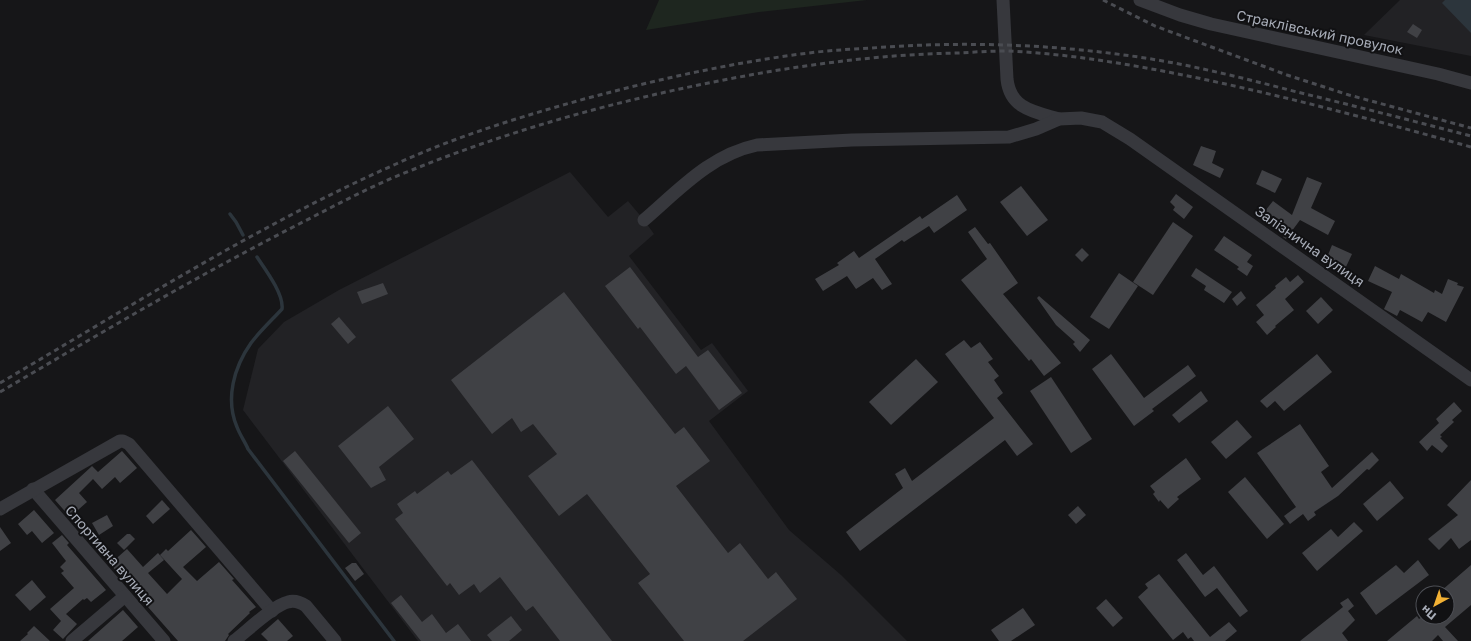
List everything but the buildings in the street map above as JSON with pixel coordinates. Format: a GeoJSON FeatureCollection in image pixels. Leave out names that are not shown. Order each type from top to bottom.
{"type":"FeatureCollection","features":[{"type":"Feature","properties":{"kind":"street"},"geometry":{"type":"LineString","coordinates":[[1003,0],[1006,79],[1009,92],[1014,100],[1021,106],[1034,112],[1059,119]]}},
{"type":"Feature","properties":{"kind":"street","name":"Страклівський провулок"},"geometry":{"type":"LineString","coordinates":[[1140,0],[1180,15],[1211,24],[1438,74],[1471,83]]}},
{"type":"Feature","properties":{"kind":"street","name":"Залізнична вулиця"},"geometry":{"type":"LineString","coordinates":[[1059,119],[1081,118],[1102,122],[1130,139],[1471,380]]}},
{"type":"Feature","properties":{"kind":"street"},"geometry":{"type":"LineString","coordinates":[[644,220],[704,169],[717,160],[742,148],[757,145],[852,140],[1009,137],[1036,129],[1059,119]]}},
{"type":"Feature","properties":{"kind":"street"},"geometry":{"type":"LineString","coordinates":[[0,509],[33,489],[120,441],[123,441],[129,444],[272,611]]}},
{"type":"Feature","properties":{"kind":"street","name":"Спортивна вулиця"},"geometry":{"type":"LineString","coordinates":[[33,489],[164,641]]}},
{"type":"Feature","properties":{"kind":"street"},"geometry":{"type":"LineString","coordinates":[[72,641],[125,596]]}},
{"type":"Feature","properties":{"kind":"street"},"geometry":{"type":"LineString","coordinates":[[234,641],[282,604],[294,601],[300,602],[306,606],[335,641]]}},
{"type":"Feature","properties":{"kind":"shaded area"},"geometry":{"type":"Polygon","coordinates":[[[659,0],[867,0],[759,12],[646,30],[659,0]]]}},
{"type":"Feature","properties":{"kind":"shaded area"},"geometry":{"type":"Polygon","coordinates":[[[1400,0],[1471,0],[1471,56],[1364,35],[1400,0]]]}},
{"type":"Feature","properties":{"kind":"shaded area"},"geometry":{"type":"Polygon","coordinates":[[[1445,0],[1471,0],[1471,33],[1442,3],[1445,0]]]}},
{"type":"Feature","properties":{"kind":"shaded area"},"geometry":{"type":"Polygon","coordinates":[[[570,172],[608,217],[628,201],[644,220],[654,234],[629,256],[701,350],[712,343],[748,391],[709,421],[789,530],[841,575],[907,641],[418,641],[243,410],[258,349],[284,322],[339,290],[570,172]]]}},
{"type":"Feature","properties":{"kind":"waterway"},"geometry":{"type":"LineString","coordinates":[[230,214],[243,235]]}},
{"type":"Feature","properties":{"kind":"waterway"},"geometry":{"type":"LineString","coordinates":[[257,257],[277,289],[282,303],[282,309],[251,343],[240,362],[233,384],[233,416],[248,449],[394,641]]}},
{"type":"Feature","properties":{"kind":"railway"},"geometry":{"type":"LineString","coordinates":[[1103,0],[1155,26],[1287,75],[1349,95],[1471,128]]}},
{"type":"Feature","properties":{"kind":"railway"},"geometry":{"type":"LineString","coordinates":[[0,383],[146,296],[244,240],[294,213],[419,154],[490,127],[588,98],[673,77],[759,60],[817,52],[906,46],[974,44],[1043,47],[1111,53],[1164,61],[1259,82],[1471,136]]}},
{"type":"Feature","properties":{"kind":"railway"},"geometry":{"type":"LineString","coordinates":[[0,392],[223,264],[397,176],[500,138],[590,111],[635,99],[727,79],[773,71],[889,56],[988,51],[1026,52],[1067,56],[1148,68],[1244,88],[1358,116],[1471,147]]}}]}
